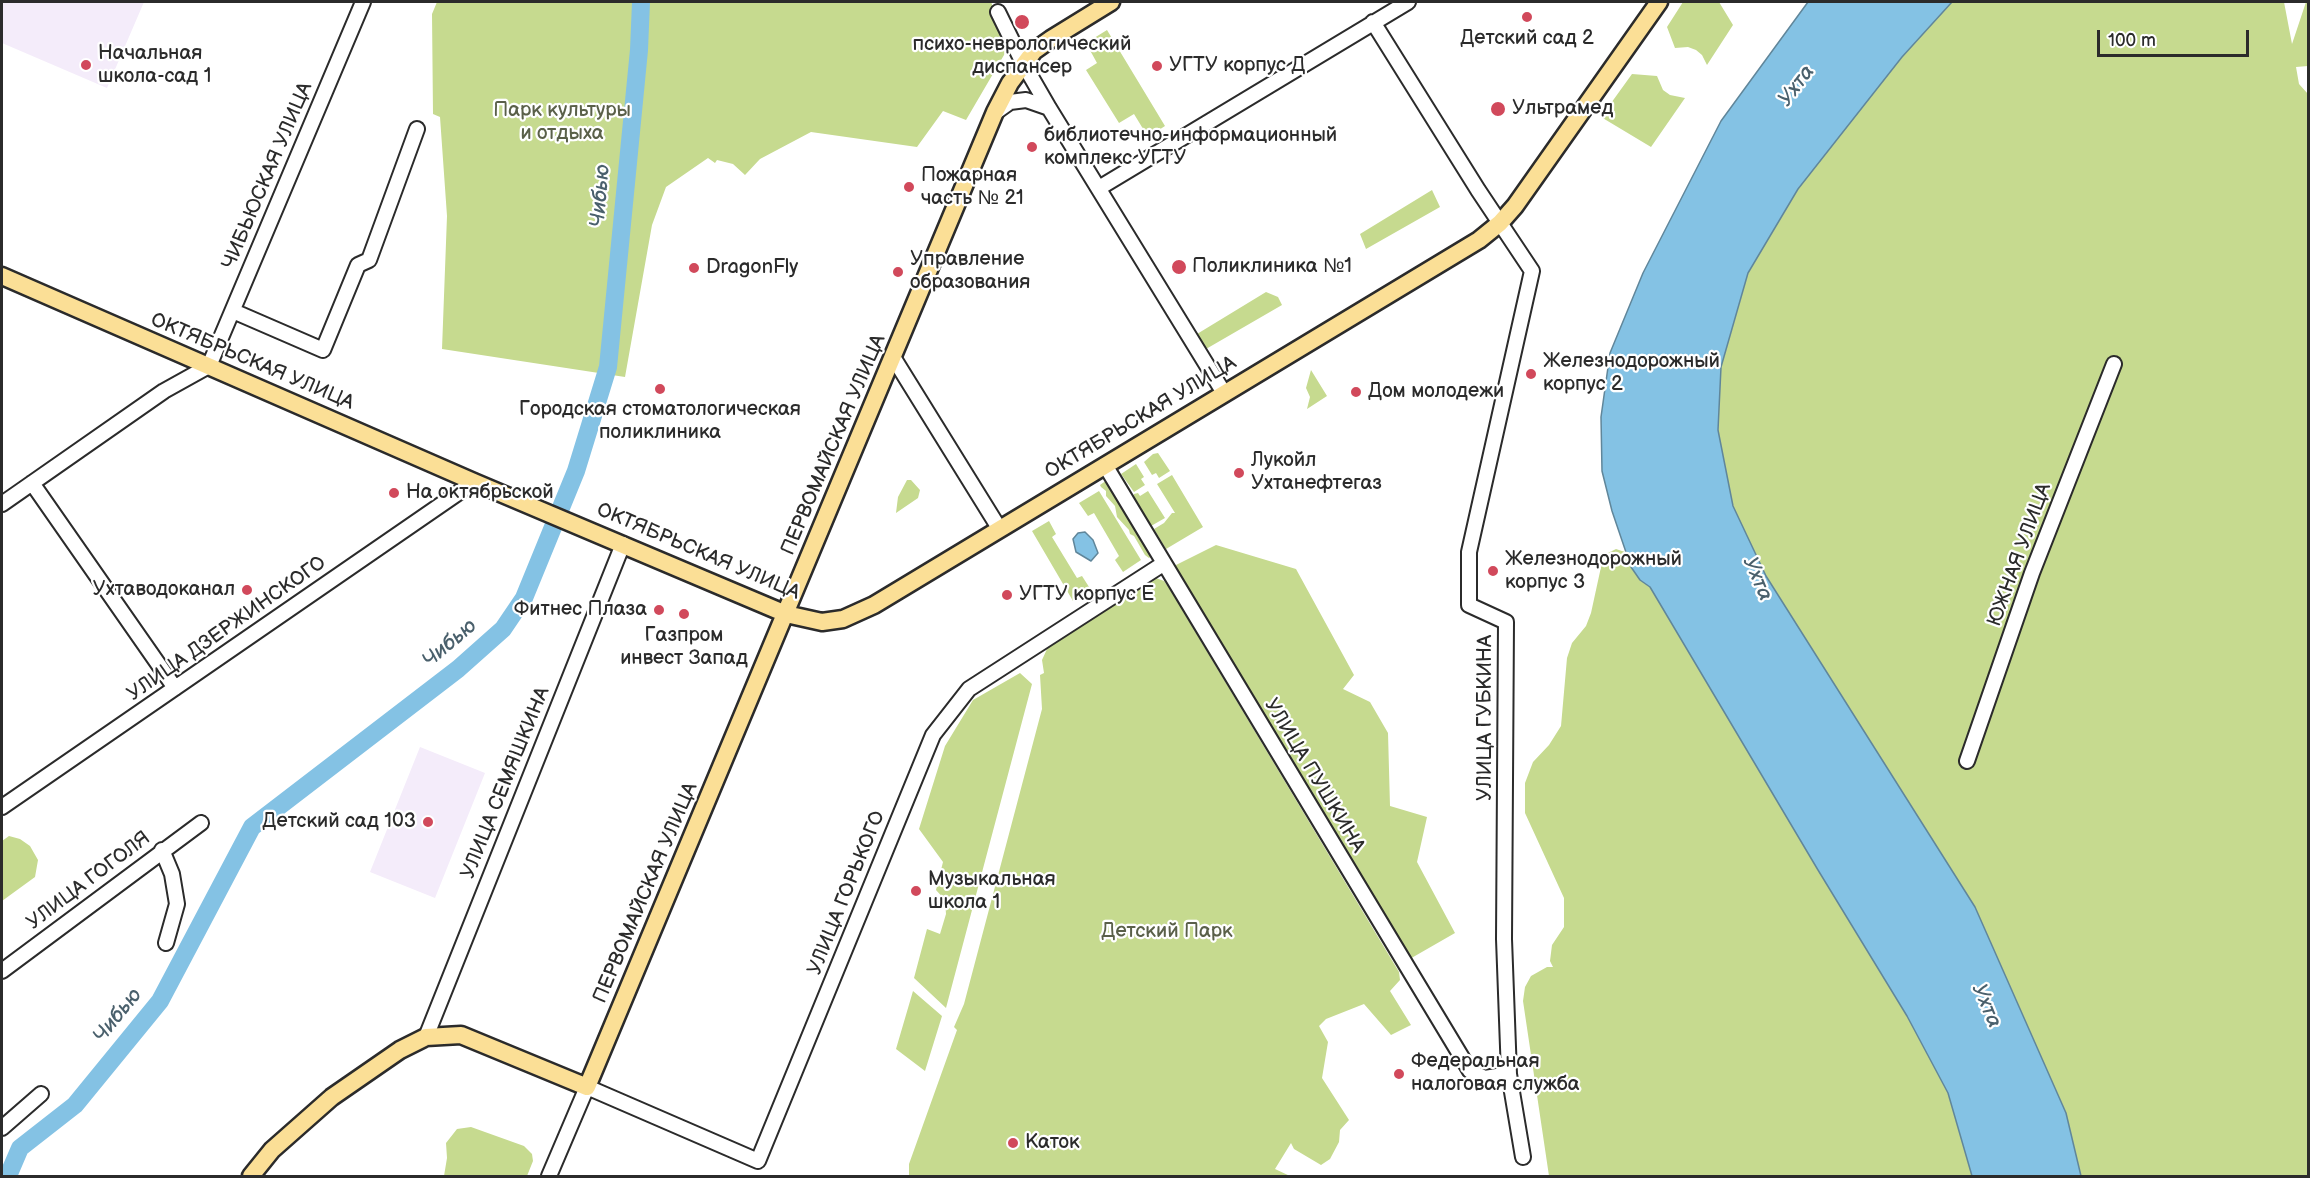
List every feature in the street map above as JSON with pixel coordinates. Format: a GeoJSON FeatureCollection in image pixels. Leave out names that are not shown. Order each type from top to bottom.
{"type":"FeatureCollection","features":[{"type":"Feature","properties":{"kind":"main road","name":"ПЕРВОМАЙСКАЯ УЛИЦА"},"geometry":{"type":"LineString","coordinates":[[587,1087],[995,112],[1023,63],[1051,39],[1111,2]]}},
{"type":"Feature","properties":{"kind":"main road","name":"ОКТЯБРЬСКАЯ УЛИЦА"},"geometry":{"type":"LineString","coordinates":[[2,276],[474,482],[786,614],[822,622],[843,619],[874,605],[1479,240],[1500,223],[1528,188],[1659,2]]}},
{"type":"Feature","properties":{"kind":"main road"},"geometry":{"type":"LineString","coordinates":[[251,1176],[272,1150],[332,1097],[400,1050],[426,1037],[461,1035],[587,1087]]}},
{"type":"Feature","properties":{"kind":"street","name":"ЧИБЬЮСКАЯ УЛИЦА"},"geometry":{"type":"LineString","coordinates":[[209,366],[363,2]]}},
{"type":"Feature","properties":{"kind":"street"},"geometry":{"type":"LineString","coordinates":[[1099,188],[1408,2]]}},
{"type":"Feature","properties":{"kind":"street"},"geometry":{"type":"LineString","coordinates":[[998,12],[1023,63],[1049,108],[1224,393]]}},
{"type":"Feature","properties":{"kind":"street"},"geometry":{"type":"LineString","coordinates":[[1373,22],[1500,223]]}},
{"type":"Feature","properties":{"kind":"street"},"geometry":{"type":"LineString","coordinates":[[995,112],[1010,102],[1026,100],[1049,108]]}},
{"type":"Feature","properties":{"kind":"street"},"geometry":{"type":"LineString","coordinates":[[233,311],[323,350],[358,266],[369,260],[417,129]]}},
{"type":"Feature","properties":{"kind":"street","name":"УЛИЦА ГУБКИНА"},"geometry":{"type":"LineString","coordinates":[[1500,223],[1532,271],[1469,552],[1469,605],[1506,622],[1504,939],[1509,1074],[1523,1157]]}},
{"type":"Feature","properties":{"kind":"street"},"geometry":{"type":"LineString","coordinates":[[893,357],[999,528]]}},
{"type":"Feature","properties":{"kind":"street","name":"ЮЖНАЯ УЛИЦА"},"geometry":{"type":"LineString","coordinates":[[1967,761],[2032,573],[2114,364]]}},
{"type":"Feature","properties":{"kind":"street"},"geometry":{"type":"LineString","coordinates":[[2,504],[164,391],[209,366]]}},
{"type":"Feature","properties":{"kind":"street","name":"УЛИЦА ПУШКИНА"},"geometry":{"type":"LineString","coordinates":[[1105,465],[1470,1071],[1485,1078],[1509,1074]]}},
{"type":"Feature","properties":{"kind":"street","name":"УЛИЦА ДЗЕРЖИНСКОГО"},"geometry":{"type":"LineString","coordinates":[[2,807],[474,482]]}},
{"type":"Feature","properties":{"kind":"street"},"geometry":{"type":"LineString","coordinates":[[32,483],[175,688]]}},
{"type":"Feature","properties":{"kind":"street","name":"УЛИЦА СЕМЯШКИНА"},"geometry":{"type":"LineString","coordinates":[[426,1037],[623,544]]}},
{"type":"Feature","properties":{"kind":"street","name":"УЛИЦА ГОРЬКОГО"},"geometry":{"type":"LineString","coordinates":[[587,1087],[758,1161],[933,735],[969,689],[1163,564]]}},
{"type":"Feature","properties":{"kind":"street","name":"УЛИЦА ГОГОЛЯ"},"geometry":{"type":"LineString","coordinates":[[2,972],[201,823]]}},
{"type":"Feature","properties":{"kind":"street"},"geometry":{"type":"LineString","coordinates":[[162,850],[172,874],[177,904],[166,943]]}},
{"type":"Feature","properties":{"kind":"street","name":"ПЕРВОМАЙСКАЯ УЛИЦА"},"geometry":{"type":"LineString","coordinates":[[549,1176],[587,1087]]}},
{"type":"Feature","properties":{"kind":"street"},"geometry":{"type":"LineString","coordinates":[[2,1128],[41,1094]]}},
{"type":"Feature","properties":{"kind":"shaded area","name":"Начальная школа-сад 1"},"geometry":{"type":"Polygon","coordinates":[[[2,2],[144,2],[107,88],[2,43],[2,2]]]}},
{"type":"Feature","properties":{"kind":"shaded area","name":"Детский сад 103"},"geometry":{"type":"Polygon","coordinates":[[[420,747],[485,773],[435,898],[370,872],[420,747]]]}},
{"type":"Feature","properties":{"kind":"green space","name":"Парк культуры и отдыха"},"geometry":{"type":"Polygon","coordinates":[[[437,2],[991,2],[1008,41],[1004,55],[966,120],[943,111],[917,147],[811,132],[760,159],[745,175],[733,164],[717,160],[715,163],[708,158],[666,187],[652,225],[625,377],[442,349],[447,216],[440,117],[433,114],[432,14],[437,2]]]}},
{"type":"Feature","properties":{"kind":"green space"},"geometry":{"type":"Polygon","coordinates":[[[1683,2],[1719,2],[1733,25],[1707,65],[1702,55],[1696,50],[1688,47],[1675,48],[1667,27],[1683,2]]]}},
{"type":"Feature","properties":{"kind":"green space"},"geometry":{"type":"Polygon","coordinates":[[[1952,2],[2284,2],[2292,44],[2306,2],[2308,2],[2308,66],[2296,67],[2299,84],[2308,94],[2308,1176],[2081,1176],[2066,1113],[1975,907],[1766,576],[1733,506],[1718,430],[1721,367],[1748,273],[1798,189],[1902,57],[1952,2]]]}},
{"type":"Feature","properties":{"kind":"green space"},"geometry":{"type":"Polygon","coordinates":[[[1107,30],[1165,126],[1148,137],[1134,114],[1119,123],[1086,70],[1097,63],[1086,43],[1107,30]]]}},
{"type":"Feature","properties":{"kind":"green space"},"geometry":{"type":"Polygon","coordinates":[[[1632,74],[1657,76],[1663,90],[1670,95],[1685,98],[1651,147],[1601,117],[1632,74]]]}},
{"type":"Feature","properties":{"kind":"green space"},"geometry":{"type":"Polygon","coordinates":[[[1432,190],[1440,207],[1366,249],[1360,234],[1432,190]]]}},
{"type":"Feature","properties":{"kind":"green space"},"geometry":{"type":"Polygon","coordinates":[[[1266,292],[1278,297],[1282,305],[1206,349],[1197,334],[1266,292]]]}},
{"type":"Feature","properties":{"kind":"green space"},"geometry":{"type":"Polygon","coordinates":[[[1311,370],[1327,396],[1307,409],[1310,397],[1306,388],[1311,370]]]}},
{"type":"Feature","properties":{"kind":"green space"},"geometry":{"type":"Polygon","coordinates":[[[1158,453],[1170,471],[1159,478],[1156,473],[1152,475],[1144,462],[1153,454],[1158,453]]]}},
{"type":"Feature","properties":{"kind":"green space"},"geometry":{"type":"Polygon","coordinates":[[[1136,464],[1144,477],[1141,479],[1145,485],[1134,492],[1121,474],[1136,464]]]}},
{"type":"Feature","properties":{"kind":"green space"},"geometry":{"type":"Polygon","coordinates":[[[1172,475],[1203,527],[1166,549],[1154,529],[1164,523],[1172,513],[1175,513],[1157,484],[1172,475]]]}},
{"type":"Feature","properties":{"kind":"green space"},"geometry":{"type":"Polygon","coordinates":[[[907,480],[911,480],[920,490],[918,498],[896,513],[898,497],[907,480]]]}},
{"type":"Feature","properties":{"kind":"green space"},"geometry":{"type":"Polygon","coordinates":[[[1107,480],[1143,536],[1146,548],[1152,556],[1149,558],[1117,517],[1115,506],[1100,485],[1107,480]]]}},
{"type":"Feature","properties":{"kind":"green space"},"geometry":{"type":"Polygon","coordinates":[[[1099,491],[1141,560],[1123,572],[1115,560],[1119,556],[1094,513],[1088,516],[1079,503],[1099,491]]]}},
{"type":"Feature","properties":{"kind":"green space"},"geometry":{"type":"Polygon","coordinates":[[[1148,491],[1165,518],[1151,526],[1133,498],[1134,494],[1138,493],[1140,496],[1148,491]]]}},
{"type":"Feature","properties":{"kind":"green space"},"geometry":{"type":"Polygon","coordinates":[[[1049,521],[1056,534],[1052,537],[1077,578],[1082,576],[1091,590],[1073,601],[1032,531],[1049,521]]]}},
{"type":"Feature","properties":{"kind":"green space"},"geometry":{"type":"Polygon","coordinates":[[[1216,545],[1296,569],[1354,675],[1343,689],[1370,702],[1388,733],[1390,806],[1427,817],[1417,862],[1455,933],[1408,960],[1172,567],[1216,545]]]}},
{"type":"Feature","properties":{"kind":"green space"},"geometry":{"type":"Polygon","coordinates":[[[1616,549],[1625,552],[1640,580],[1650,587],[1907,1016],[1948,1093],[1972,1176],[1549,1176],[1523,1001],[1525,987],[1531,976],[1547,967],[1553,967],[1550,961],[1552,945],[1564,927],[1564,898],[1525,813],[1525,783],[1533,762],[1549,745],[1561,726],[1567,658],[1572,643],[1586,626],[1591,613],[1601,567],[1608,553],[1616,549]]]}},
{"type":"Feature","properties":{"kind":"green space","name":"Детский Парк"},"geometry":{"type":"Polygon","coordinates":[[[1156,578],[1164,581],[1169,588],[1399,972],[1400,980],[1390,991],[1411,1025],[1391,1035],[1364,1004],[1326,1019],[1319,1026],[1328,1042],[1322,1078],[1349,1120],[1340,1130],[1339,1142],[1330,1159],[1321,1165],[1294,1149],[1291,1143],[1275,1169],[1290,1176],[909,1176],[909,1164],[957,1030],[954,1027],[964,1004],[1042,709],[1040,675],[1044,673],[1042,660],[1053,643],[1148,580],[1156,578]]]}},
{"type":"Feature","properties":{"kind":"green space"},"geometry":{"type":"Polygon","coordinates":[[[1020,673],[1032,684],[946,1008],[914,978],[927,929],[940,934],[946,914],[945,900],[936,890],[943,862],[919,829],[945,746],[973,700],[1020,673]]]}},
{"type":"Feature","properties":{"kind":"green space"},"geometry":{"type":"Polygon","coordinates":[[[9,836],[20,839],[30,846],[38,860],[35,877],[2,901],[2,841],[9,836]]]}},
{"type":"Feature","properties":{"kind":"green space"},"geometry":{"type":"Polygon","coordinates":[[[913,991],[942,1016],[925,1071],[896,1049],[913,991]]]}},
{"type":"Feature","properties":{"kind":"green space"},"geometry":{"type":"Polygon","coordinates":[[[471,1127],[524,1146],[532,1154],[533,1161],[527,1176],[444,1176],[447,1158],[446,1143],[457,1129],[471,1127]]]}},
{"type":"Feature","properties":{"kind":"water","name":"Ухта"},"geometry":{"type":"Polygon","coordinates":[[[1808,2],[1952,2],[1902,57],[1798,189],[1748,273],[1721,367],[1718,430],[1733,506],[1766,576],[1975,907],[2066,1113],[2081,1176],[1972,1176],[1948,1093],[1907,1016],[1650,587],[1640,580],[1631,567],[1612,511],[1602,471],[1601,417],[1610,353],[1643,273],[1721,121],[1808,2]]]}},
{"type":"Feature","properties":{"kind":"water"},"geometry":{"type":"Polygon","coordinates":[[[1085,532],[1093,540],[1098,553],[1091,561],[1076,552],[1073,539],[1078,533],[1085,532]]]}},
{"type":"Feature","properties":{"kind":"waterway","name":"Чибью"},"geometry":{"type":"LineString","coordinates":[[8,1176],[20,1148],[75,1105],[160,1001],[252,827],[458,669],[503,629],[524,598],[576,471],[608,367],[639,50],[641,2]]}},
{"type":"Feature","properties":{"kind":"place","name":"Детский сад 2"},"geometry":{"type":"Point","coordinates":[1527,17]}},
{"type":"Feature","properties":{"kind":"place","name":"психо-неврологический диспансер"},"geometry":{"type":"Point","coordinates":[1022,22]}},
{"type":"Feature","properties":{"kind":"place","name":"Начальная школа-сад 1"},"geometry":{"type":"Point","coordinates":[86,65]}},
{"type":"Feature","properties":{"kind":"place","name":"УГТУ корпус Д"},"geometry":{"type":"Point","coordinates":[1157,66]}},
{"type":"Feature","properties":{"kind":"place","name":"Ультрамед"},"geometry":{"type":"Point","coordinates":[1498,109]}},
{"type":"Feature","properties":{"kind":"place","name":"библиотечно-информационный комплекс УГТУ"},"geometry":{"type":"Point","coordinates":[1032,147]}},
{"type":"Feature","properties":{"kind":"place","name":"Пожарная часть № 21"},"geometry":{"type":"Point","coordinates":[909,187]}},
{"type":"Feature","properties":{"kind":"place","name":"Поликлиника №1"},"geometry":{"type":"Point","coordinates":[1179,267]}},
{"type":"Feature","properties":{"kind":"place","name":"DragonFly"},"geometry":{"type":"Point","coordinates":[694,268]}},
{"type":"Feature","properties":{"kind":"place","name":"Управление образования"},"geometry":{"type":"Point","coordinates":[898,272]}},
{"type":"Feature","properties":{"kind":"place","name":"Железнодорожный корпус 2"},"geometry":{"type":"Point","coordinates":[1531,374]}},
{"type":"Feature","properties":{"kind":"place","name":"Городская стоматологическая поликлиника"},"geometry":{"type":"Point","coordinates":[660,389]}},
{"type":"Feature","properties":{"kind":"place","name":"Дом молодежи"},"geometry":{"type":"Point","coordinates":[1356,392]}},
{"type":"Feature","properties":{"kind":"place","name":"Лукойл Ухтанефтегаз"},"geometry":{"type":"Point","coordinates":[1239,473]}},
{"type":"Feature","properties":{"kind":"place","name":"На октябрьской"},"geometry":{"type":"Point","coordinates":[394,493]}},
{"type":"Feature","properties":{"kind":"place","name":"Железнодорожный корпус 3"},"geometry":{"type":"Point","coordinates":[1493,571]}},
{"type":"Feature","properties":{"kind":"place","name":"Ухтаводоканал"},"geometry":{"type":"Point","coordinates":[247,590]}},
{"type":"Feature","properties":{"kind":"place","name":"УГТУ корпус Е"},"geometry":{"type":"Point","coordinates":[1007,595]}},
{"type":"Feature","properties":{"kind":"place","name":"Фитнес Плаза"},"geometry":{"type":"Point","coordinates":[659,610]}},
{"type":"Feature","properties":{"kind":"place","name":"Газпром инвест Запад"},"geometry":{"type":"Point","coordinates":[684,614]}},
{"type":"Feature","properties":{"kind":"place","name":"Детский сад 103"},"geometry":{"type":"Point","coordinates":[428,822]}},
{"type":"Feature","properties":{"kind":"place","name":"Музыкальная школа 1"},"geometry":{"type":"Point","coordinates":[916,891]}},
{"type":"Feature","properties":{"kind":"place","name":"Федеральная налоговая служба"},"geometry":{"type":"Point","coordinates":[1399,1074]}},
{"type":"Feature","properties":{"kind":"place","name":"Каток"},"geometry":{"type":"Point","coordinates":[1013,1143]}}]}
